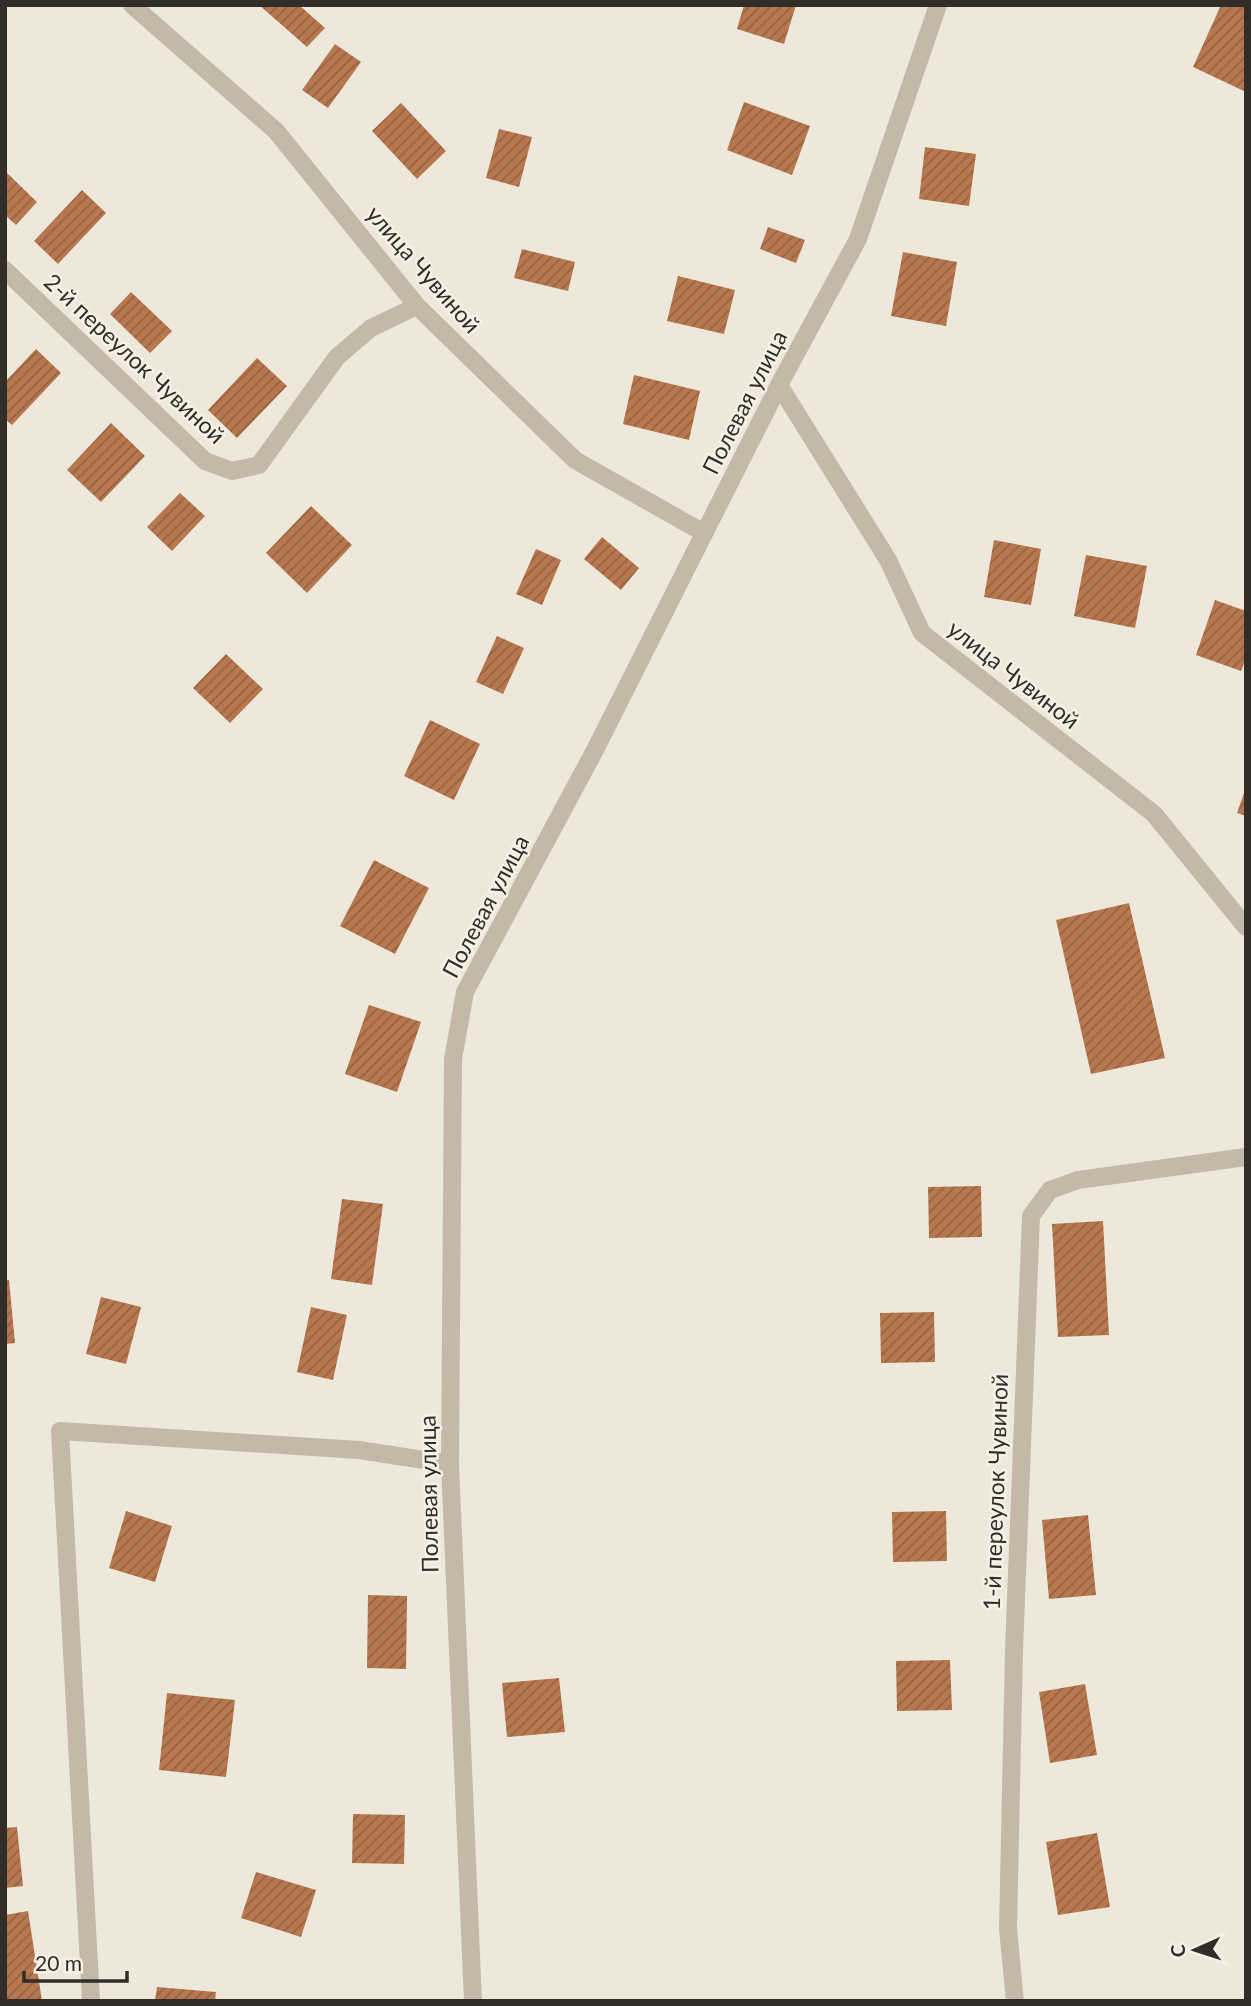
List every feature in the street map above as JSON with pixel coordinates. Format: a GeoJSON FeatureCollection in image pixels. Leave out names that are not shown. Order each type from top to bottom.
{"type":"FeatureCollection","features":[{"type":"Feature","properties":{"kind":"street","name":"улица Чувиной"},"geometry":{"type":"LineString","coordinates":[[132,5],[276,131],[417,306],[575,460],[704,533]]}},
{"type":"Feature","properties":{"kind":"street","name":"Полевая улица"},"geometry":{"type":"LineString","coordinates":[[473,2001],[450,1464],[453,1059],[466,992],[595,750],[779,385],[858,239],[938,5]]}},
{"type":"Feature","properties":{"kind":"street","name":"2-й переулок Чувиной"},"geometry":{"type":"LineString","coordinates":[[5,270],[205,461],[232,471],[259,465],[337,357],[371,328],[417,306]]}},
{"type":"Feature","properties":{"kind":"street","name":"улица Чувиной"},"geometry":{"type":"LineString","coordinates":[[779,385],[888,560],[922,633],[1154,814],[1246,927]]}},
{"type":"Feature","properties":{"kind":"street","name":"1-й переулок Чувиной"},"geometry":{"type":"LineString","coordinates":[[1015,2001],[1008,1929],[1016,1596],[1031,1216],[1050,1190],[1078,1180],[1246,1157]]}},
{"type":"Feature","properties":{"kind":"street"},"geometry":{"type":"LineString","coordinates":[[91,2001],[60,1431],[359,1450],[450,1464]]}},
{"type":"Feature","properties":{"kind":"building"},"geometry":{"type":"Polygon","coordinates":[[[259,5],[299,5],[325,28],[307,47],[259,5]]]}},
{"type":"Feature","properties":{"kind":"building"},"geometry":{"type":"Polygon","coordinates":[[[744,5],[796,5],[784,44],[737,29],[744,5]]]}},
{"type":"Feature","properties":{"kind":"building"},"geometry":{"type":"Polygon","coordinates":[[[1221,5],[1246,5],[1246,92],[1193,67],[1221,5]]]}},
{"type":"Feature","properties":{"kind":"building"},"geometry":{"type":"Polygon","coordinates":[[[335,44],[361,62],[328,108],[302,90],[335,44]]]}},
{"type":"Feature","properties":{"kind":"building"},"geometry":{"type":"Polygon","coordinates":[[[744,102],[810,126],[792,175],[727,150],[744,102]]]}},
{"type":"Feature","properties":{"kind":"building"},"geometry":{"type":"Polygon","coordinates":[[[401,103],[446,151],[417,179],[372,131],[401,103]]]}},
{"type":"Feature","properties":{"kind":"building"},"geometry":{"type":"Polygon","coordinates":[[[499,129],[532,137],[519,187],[486,178],[499,129]]]}},
{"type":"Feature","properties":{"kind":"building"},"geometry":{"type":"Polygon","coordinates":[[[925,147],[976,154],[969,206],[919,199],[925,147]]]}},
{"type":"Feature","properties":{"kind":"building"},"geometry":{"type":"Polygon","coordinates":[[[5,171],[37,202],[16,225],[5,215],[5,171]]]}},
{"type":"Feature","properties":{"kind":"building"},"geometry":{"type":"Polygon","coordinates":[[[82,190],[106,213],[58,264],[34,241],[82,190]]]}},
{"type":"Feature","properties":{"kind":"building"},"geometry":{"type":"Polygon","coordinates":[[[768,227],[805,240],[796,263],[760,249],[768,227]]]}},
{"type":"Feature","properties":{"kind":"building"},"geometry":{"type":"Polygon","coordinates":[[[522,249],[575,262],[568,291],[514,278],[522,249]]]}},
{"type":"Feature","properties":{"kind":"building"},"geometry":{"type":"Polygon","coordinates":[[[903,252],[957,262],[946,326],[891,316],[903,252]]]}},
{"type":"Feature","properties":{"kind":"building"},"geometry":{"type":"Polygon","coordinates":[[[678,276],[735,290],[724,334],[667,321],[678,276]]]}},
{"type":"Feature","properties":{"kind":"building"},"geometry":{"type":"Polygon","coordinates":[[[131,292],[172,331],[150,353],[110,314],[131,292]]]}},
{"type":"Feature","properties":{"kind":"building"},"geometry":{"type":"Polygon","coordinates":[[[36,349],[61,373],[12,425],[5,419],[5,382],[36,349]]]}},
{"type":"Feature","properties":{"kind":"building"},"geometry":{"type":"Polygon","coordinates":[[[257,358],[287,386],[237,438],[208,410],[257,358]]]}},
{"type":"Feature","properties":{"kind":"building"},"geometry":{"type":"Polygon","coordinates":[[[634,375],[700,391],[689,440],[623,424],[634,375]]]}},
{"type":"Feature","properties":{"kind":"building"},"geometry":{"type":"Polygon","coordinates":[[[111,423],[145,456],[101,502],[67,470],[111,423]]]}},
{"type":"Feature","properties":{"kind":"building"},"geometry":{"type":"Polygon","coordinates":[[[180,493],[205,516],[172,551],[147,527],[180,493]]]}},
{"type":"Feature","properties":{"kind":"building"},"geometry":{"type":"Polygon","coordinates":[[[311,506],[352,545],[307,593],[266,553],[311,506]]]}},
{"type":"Feature","properties":{"kind":"building"},"geometry":{"type":"Polygon","coordinates":[[[602,537],[639,568],[621,590],[584,559],[602,537]]]}},
{"type":"Feature","properties":{"kind":"building"},"geometry":{"type":"Polygon","coordinates":[[[994,540],[1041,549],[1031,605],[984,597],[994,540]]]}},
{"type":"Feature","properties":{"kind":"building"},"geometry":{"type":"Polygon","coordinates":[[[536,549],[561,560],[542,605],[516,594],[536,549]]]}},
{"type":"Feature","properties":{"kind":"building"},"geometry":{"type":"Polygon","coordinates":[[[1086,555],[1147,566],[1135,628],[1074,616],[1086,555]]]}},
{"type":"Feature","properties":{"kind":"building"},"geometry":{"type":"Polygon","coordinates":[[[1215,600],[1246,611],[1246,658],[1241,671],[1196,655],[1215,600]]]}},
{"type":"Feature","properties":{"kind":"building"},"geometry":{"type":"Polygon","coordinates":[[[497,636],[524,648],[503,694],[476,682],[497,636]]]}},
{"type":"Feature","properties":{"kind":"building"},"geometry":{"type":"Polygon","coordinates":[[[226,654],[263,689],[230,723],[193,688],[226,654]]]}},
{"type":"Feature","properties":{"kind":"building"},"geometry":{"type":"Polygon","coordinates":[[[430,720],[480,744],[454,800],[404,776],[430,720]]]}},
{"type":"Feature","properties":{"kind":"building"},"geometry":{"type":"Polygon","coordinates":[[[1246,790],[1246,816],[1237,813],[1246,790]]]}},
{"type":"Feature","properties":{"kind":"building"},"geometry":{"type":"Polygon","coordinates":[[[374,860],[429,888],[395,954],[340,926],[374,860]]]}},
{"type":"Feature","properties":{"kind":"building"},"geometry":{"type":"Polygon","coordinates":[[[1129,903],[1165,1058],[1091,1074],[1056,920],[1129,903]]]}},
{"type":"Feature","properties":{"kind":"building"},"geometry":{"type":"Polygon","coordinates":[[[369,1005],[421,1022],[397,1092],[345,1074],[369,1005]]]}},
{"type":"Feature","properties":{"kind":"building"},"geometry":{"type":"Polygon","coordinates":[[[981,1186],[982,1237],[929,1238],[928,1187],[981,1186]]]}},
{"type":"Feature","properties":{"kind":"building"},"geometry":{"type":"Polygon","coordinates":[[[342,1199],[383,1204],[372,1285],[331,1279],[342,1199]]]}},
{"type":"Feature","properties":{"kind":"building"},"geometry":{"type":"Polygon","coordinates":[[[1103,1221],[1109,1335],[1058,1337],[1052,1224],[1103,1221]]]}},
{"type":"Feature","properties":{"kind":"building"},"geometry":{"type":"Polygon","coordinates":[[[5,1280],[9,1280],[15,1343],[5,1344],[5,1280]]]}},
{"type":"Feature","properties":{"kind":"building"},"geometry":{"type":"Polygon","coordinates":[[[101,1297],[141,1307],[126,1364],[86,1354],[101,1297]]]}},
{"type":"Feature","properties":{"kind":"building"},"geometry":{"type":"Polygon","coordinates":[[[311,1307],[347,1315],[333,1380],[297,1372],[311,1307]]]}},
{"type":"Feature","properties":{"kind":"building"},"geometry":{"type":"Polygon","coordinates":[[[934,1312],[935,1362],[881,1363],[880,1313],[934,1312]]]}},
{"type":"Feature","properties":{"kind":"building"},"geometry":{"type":"Polygon","coordinates":[[[126,1511],[172,1526],[155,1582],[109,1568],[126,1511]]]}},
{"type":"Feature","properties":{"kind":"building"},"geometry":{"type":"Polygon","coordinates":[[[946,1511],[947,1561],[893,1562],[892,1512],[946,1511]]]}},
{"type":"Feature","properties":{"kind":"building"},"geometry":{"type":"Polygon","coordinates":[[[1088,1515],[1096,1595],[1049,1599],[1042,1520],[1088,1515]]]}},
{"type":"Feature","properties":{"kind":"building"},"geometry":{"type":"Polygon","coordinates":[[[368,1595],[407,1596],[406,1669],[367,1668],[368,1595]]]}},
{"type":"Feature","properties":{"kind":"building"},"geometry":{"type":"Polygon","coordinates":[[[950,1660],[952,1710],[897,1711],[896,1661],[950,1660]]]}},
{"type":"Feature","properties":{"kind":"building"},"geometry":{"type":"Polygon","coordinates":[[[559,1678],[565,1732],[507,1737],[502,1683],[559,1678]]]}},
{"type":"Feature","properties":{"kind":"building"},"geometry":{"type":"Polygon","coordinates":[[[1085,1684],[1097,1755],[1050,1763],[1039,1692],[1085,1684]]]}},
{"type":"Feature","properties":{"kind":"building"},"geometry":{"type":"Polygon","coordinates":[[[167,1693],[235,1700],[226,1777],[159,1770],[167,1693]]]}},
{"type":"Feature","properties":{"kind":"building"},"geometry":{"type":"Polygon","coordinates":[[[353,1814],[405,1815],[404,1864],[352,1863],[353,1814]]]}},
{"type":"Feature","properties":{"kind":"building"},"geometry":{"type":"Polygon","coordinates":[[[17,1827],[23,1886],[5,1888],[5,1828],[17,1827]]]}},
{"type":"Feature","properties":{"kind":"building"},"geometry":{"type":"Polygon","coordinates":[[[1097,1833],[1110,1907],[1058,1915],[1046,1842],[1097,1833]]]}},
{"type":"Feature","properties":{"kind":"building"},"geometry":{"type":"Polygon","coordinates":[[[256,1872],[316,1890],[301,1937],[241,1918],[256,1872]]]}},
{"type":"Feature","properties":{"kind":"building"},"geometry":{"type":"Polygon","coordinates":[[[28,1911],[42,2001],[5,2001],[5,1915],[28,1911]]]}},
{"type":"Feature","properties":{"kind":"building"},"geometry":{"type":"Polygon","coordinates":[[[157,1987],[216,1992],[215,2001],[155,2001],[157,1987]]]}}]}
